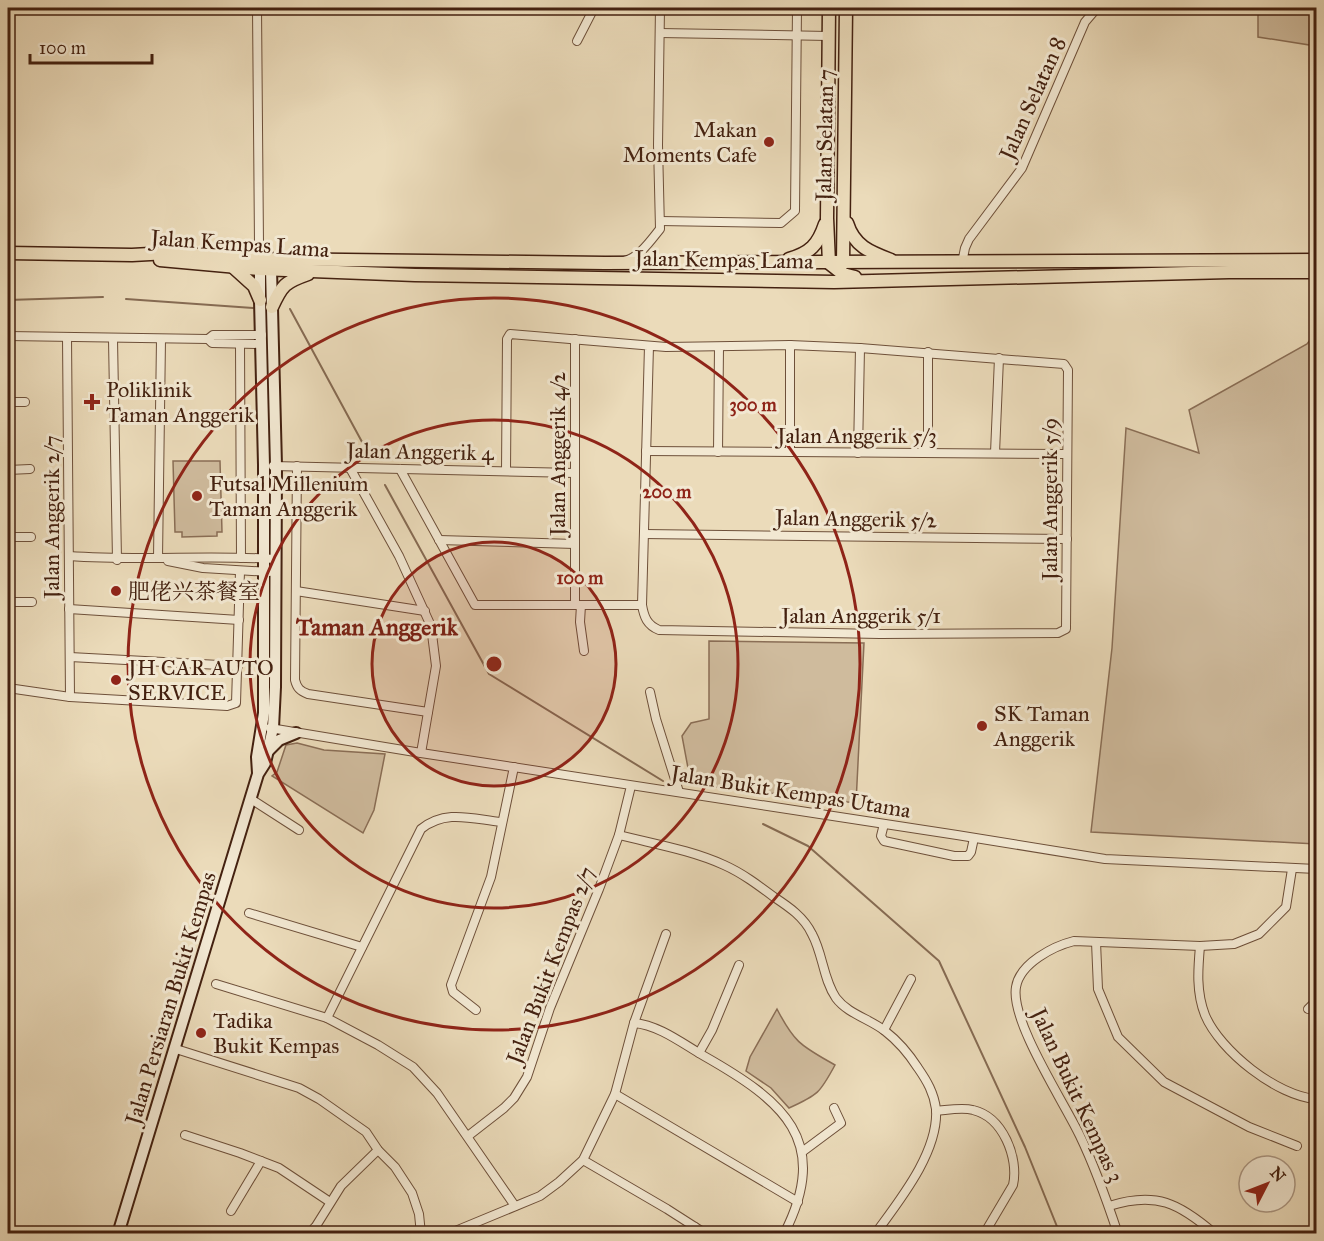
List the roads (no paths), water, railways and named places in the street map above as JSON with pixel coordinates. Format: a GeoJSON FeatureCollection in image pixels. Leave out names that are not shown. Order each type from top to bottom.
{"type":"FeatureCollection","features":[{"type":"Feature","properties":{"kind":"main road","name":"Jalan Selatan 7"},"geometry":{"type":"LineString","coordinates":[[829,8],[827,218],[836,265]]}},
{"type":"Feature","properties":{"kind":"main road","name":"Jalan Selatan 7"},"geometry":{"type":"LineString","coordinates":[[836,265],[844,213],[846,8]]}},
{"type":"Feature","properties":{"kind":"main road"},"geometry":{"type":"LineString","coordinates":[[844,213],[856,242],[864,249],[896,262]]}},
{"type":"Feature","properties":{"kind":"main road"},"geometry":{"type":"LineString","coordinates":[[770,264],[801,255],[814,247],[827,218]]}},
{"type":"Feature","properties":{"kind":"main road","name":"Jalan Kempas Lama"},"geometry":{"type":"LineString","coordinates":[[8,253],[132,255],[168,253],[318,271],[780,281],[1317,272]]}},
{"type":"Feature","properties":{"kind":"main road","name":"Jalan Kempas Lama"},"geometry":{"type":"LineString","coordinates":[[132,255],[168,262],[233,267],[605,263],[836,265],[896,262],[1317,260]]}},
{"type":"Feature","properties":{"kind":"main road"},"geometry":{"type":"LineString","coordinates":[[780,281],[821,277],[836,265],[850,277],[895,280]]}},
{"type":"Feature","properties":{"kind":"main road"},"geometry":{"type":"LineString","coordinates":[[233,267],[254,286],[260,300]]}},
{"type":"Feature","properties":{"kind":"main road"},"geometry":{"type":"LineString","coordinates":[[272,307],[283,285],[318,271]]}},
{"type":"Feature","properties":{"kind":"street"},"geometry":{"type":"LineString","coordinates":[[257,8],[259,245],[265,266]]}},
{"type":"Feature","properties":{"kind":"street"},"geometry":{"type":"LineString","coordinates":[[577,41],[594,8]]}},
{"type":"Feature","properties":{"kind":"street"},"geometry":{"type":"LineString","coordinates":[[605,263],[629,260],[660,229],[658,154],[660,8]]}},
{"type":"Feature","properties":{"kind":"street"},"geometry":{"type":"LineString","coordinates":[[660,222],[781,223],[795,212],[797,8]]}},
{"type":"Feature","properties":{"kind":"street","name":"Jalan Selatan 8"},"geometry":{"type":"LineString","coordinates":[[962,263],[969,238],[1022,168],[1085,22],[1097,8]]}},
{"type":"Feature","properties":{"kind":"street"},"geometry":{"type":"LineString","coordinates":[[660,33],[828,36]]}},
{"type":"Feature","properties":{"kind":"street","name":"Jalan Persiaran Bukit Kempas"},"geometry":{"type":"LineString","coordinates":[[258,774],[257,756],[264,713],[264,465],[260,300],[265,266]]}},
{"type":"Feature","properties":{"kind":"street","name":"Jalan Persiaran Bukit Kempas"},"geometry":{"type":"LineString","coordinates":[[118,1233],[258,774],[265,763],[273,728],[276,466],[272,307],[265,266]]}},
{"type":"Feature","properties":{"kind":"street"},"geometry":{"type":"LineString","coordinates":[[506,471],[507,339],[510,334],[649,346],[790,345],[999,358],[995,453]]}},
{"type":"Feature","properties":{"kind":"street"},"geometry":{"type":"LineString","coordinates":[[8,336],[208,339],[213,335],[262,339]]}},
{"type":"Feature","properties":{"kind":"street","name":"Jalan Anggerik 2/7"},"geometry":{"type":"LineString","coordinates":[[67,337],[70,697]]}},
{"type":"Feature","properties":{"kind":"street"},"geometry":{"type":"LineString","coordinates":[[113,339],[117,560]]}},
{"type":"Feature","properties":{"kind":"street"},"geometry":{"type":"LineString","coordinates":[[158,558],[161,339]]}},
{"type":"Feature","properties":{"kind":"street"},"geometry":{"type":"LineString","coordinates":[[208,339],[212,343],[240,344],[262,339]]}},
{"type":"Feature","properties":{"kind":"street","name":"Jalan Anggerik 4/2"},"geometry":{"type":"LineString","coordinates":[[575,339],[575,544],[578,605],[584,651]]}},
{"type":"Feature","properties":{"kind":"street"},"geometry":{"type":"LineString","coordinates":[[240,344],[241,558]]}},
{"type":"Feature","properties":{"kind":"street"},"geometry":{"type":"LineString","coordinates":[[790,345],[790,452]]}},
{"type":"Feature","properties":{"kind":"street"},"geometry":{"type":"LineString","coordinates":[[400,469],[475,605],[642,605],[649,346]]}},
{"type":"Feature","properties":{"kind":"street"},"geometry":{"type":"LineString","coordinates":[[718,452],[719,346]]}},
{"type":"Feature","properties":{"kind":"street"},"geometry":{"type":"LineString","coordinates":[[858,453],[860,348]]}},
{"type":"Feature","properties":{"kind":"street"},"geometry":{"type":"LineString","coordinates":[[928,352],[928,453]]}},
{"type":"Feature","properties":{"kind":"street","name":"Jalan Anggerik 5/9"},"geometry":{"type":"LineString","coordinates":[[999,358],[1060,363],[1068,370],[1067,625],[1062,632]]}},
{"type":"Feature","properties":{"kind":"street"},"geometry":{"type":"LineString","coordinates":[[8,402],[25,402]]}},
{"type":"Feature","properties":{"kind":"street","name":"Jalan Anggerik 5/3"},"geometry":{"type":"LineString","coordinates":[[646,451],[1067,454]]}},
{"type":"Feature","properties":{"kind":"street","name":"Jalan Anggerik 4"},"geometry":{"type":"LineString","coordinates":[[264,465],[575,473]]}},
{"type":"Feature","properties":{"kind":"street"},"geometry":{"type":"LineString","coordinates":[[297,466],[295,680],[300,691],[428,712]]}},
{"type":"Feature","properties":{"kind":"street"},"geometry":{"type":"LineString","coordinates":[[350,468],[399,556],[431,626],[436,666],[421,753]]}},
{"type":"Feature","properties":{"kind":"street"},"geometry":{"type":"LineString","coordinates":[[8,470],[30,469]]}},
{"type":"Feature","properties":{"kind":"street","name":"Jalan Anggerik 5/2"},"geometry":{"type":"LineString","coordinates":[[644,534],[1067,539]]}},
{"type":"Feature","properties":{"kind":"street"},"geometry":{"type":"LineString","coordinates":[[8,537],[32,537]]}},
{"type":"Feature","properties":{"kind":"street"},"geometry":{"type":"LineString","coordinates":[[439,540],[575,544]]}},
{"type":"Feature","properties":{"kind":"street"},"geometry":{"type":"LineString","coordinates":[[69,556],[117,560],[276,559]]}},
{"type":"Feature","properties":{"kind":"street"},"geometry":{"type":"LineString","coordinates":[[158,558],[188,566],[276,572]]}},
{"type":"Feature","properties":{"kind":"street"},"geometry":{"type":"LineString","coordinates":[[8,688],[70,697],[226,706],[236,703],[240,571]]}},
{"type":"Feature","properties":{"kind":"street"},"geometry":{"type":"LineString","coordinates":[[296,591],[425,611]]}},
{"type":"Feature","properties":{"kind":"street"},"geometry":{"type":"LineString","coordinates":[[8,602],[32,602]]}},
{"type":"Feature","properties":{"kind":"street","name":"Jalan Anggerik 5/1"},"geometry":{"type":"LineString","coordinates":[[642,605],[648,623],[659,630],[880,634],[1062,632]]}},
{"type":"Feature","properties":{"kind":"street"},"geometry":{"type":"LineString","coordinates":[[69,609],[239,620]]}},
{"type":"Feature","properties":{"kind":"street"},"geometry":{"type":"LineString","coordinates":[[69,657],[238,666]]}},
{"type":"Feature","properties":{"kind":"street"},"geometry":{"type":"LineString","coordinates":[[650,692],[656,719],[680,792]]}},
{"type":"Feature","properties":{"kind":"street","name":"Jalan Bukit Kempas Utama"},"geometry":{"type":"LineString","coordinates":[[261,726],[1106,859],[1317,869]]}},
{"type":"Feature","properties":{"kind":"street"},"geometry":{"type":"LineString","coordinates":[[267,752],[279,740],[296,733]]}},
{"type":"Feature","properties":{"kind":"street"},"geometry":{"type":"LineString","coordinates":[[476,1010],[453,992],[451,985],[491,877],[514,767]]}},
{"type":"Feature","properties":{"kind":"street","name":"Jalan Bukit Kempas 2/7"},"geometry":{"type":"LineString","coordinates":[[468,1136],[514,1098],[527,1077],[550,1008],[619,835],[631,786]]}},
{"type":"Feature","properties":{"kind":"street"},"geometry":{"type":"LineString","coordinates":[[251,799],[299,830]]}},
{"type":"Feature","properties":{"kind":"street"},"geometry":{"type":"LineString","coordinates":[[327,1018],[421,829],[432,820],[450,816],[501,822]]}},
{"type":"Feature","properties":{"kind":"street"},"geometry":{"type":"LineString","coordinates":[[884,824],[881,836],[884,841],[954,856],[968,856],[974,838]]}},
{"type":"Feature","properties":{"kind":"street"},"geometry":{"type":"LineString","coordinates":[[619,835],[703,857],[725,866],[748,878],[793,910],[813,935],[837,998],[846,1007],[884,1030],[908,1054],[930,1086],[936,1111],[923,1164],[875,1233]]}},
{"type":"Feature","properties":{"kind":"street","name":"Jalan Bukit Kempas 3"},"geometry":{"type":"LineString","coordinates":[[1118,1233],[1080,1136],[1030,1043],[1017,1006],[1016,987],[1020,976],[1039,956],[1058,945],[1074,941],[1200,946],[1234,944],[1259,934],[1273,923],[1286,907],[1292,869]]}},
{"type":"Feature","properties":{"kind":"street"},"geometry":{"type":"LineString","coordinates":[[249,913],[362,947]]}},
{"type":"Feature","properties":{"kind":"street"},"geometry":{"type":"LineString","coordinates":[[448,1233],[540,1196],[583,1160],[615,1094],[634,1023],[666,934]]}},
{"type":"Feature","properties":{"kind":"street"},"geometry":{"type":"LineString","coordinates":[[1096,942],[1098,989],[1118,1037],[1164,1082],[1249,1127],[1297,1146]]}},
{"type":"Feature","properties":{"kind":"street"},"geometry":{"type":"LineString","coordinates":[[1200,946],[1199,993],[1206,1017],[1221,1039],[1248,1067],[1265,1080],[1305,1098],[1317,1099]]}},
{"type":"Feature","properties":{"kind":"street"},"geometry":{"type":"LineString","coordinates":[[699,1053],[712,1030],[740,965]]}},
{"type":"Feature","properties":{"kind":"street"},"geometry":{"type":"LineString","coordinates":[[884,1030],[911,979]]}},
{"type":"Feature","properties":{"kind":"street"},"geometry":{"type":"LineString","coordinates":[[216,984],[327,1018],[413,1067],[428,1082],[468,1136],[515,1206]]}},
{"type":"Feature","properties":{"kind":"street"},"geometry":{"type":"LineString","coordinates":[[1308,1009],[1317,1001]]}},
{"type":"Feature","properties":{"kind":"street"},"geometry":{"type":"LineString","coordinates":[[634,1023],[653,1028],[699,1053],[766,1096],[785,1115],[800,1143],[804,1162],[803,1182],[798,1202],[784,1233]]}},
{"type":"Feature","properties":{"kind":"street"},"geometry":{"type":"LineString","coordinates":[[176,1048],[298,1088],[320,1099],[366,1132],[378,1150],[395,1167],[412,1193],[419,1214],[421,1233]]}},
{"type":"Feature","properties":{"kind":"street"},"geometry":{"type":"LineString","coordinates":[[615,1094],[798,1202]]}},
{"type":"Feature","properties":{"kind":"street"},"geometry":{"type":"LineString","coordinates":[[802,1152],[841,1123],[834,1108]]}},
{"type":"Feature","properties":{"kind":"street"},"geometry":{"type":"LineString","coordinates":[[936,1111],[973,1110],[984,1115],[1004,1134],[1015,1177],[1013,1185],[984,1233]]}},
{"type":"Feature","properties":{"kind":"street"},"geometry":{"type":"LineString","coordinates":[[185,1135],[279,1168],[330,1203]]}},
{"type":"Feature","properties":{"kind":"street"},"geometry":{"type":"LineString","coordinates":[[322,1233],[313,1231],[330,1203],[347,1180],[378,1150]]}},
{"type":"Feature","properties":{"kind":"street"},"geometry":{"type":"LineString","coordinates":[[583,1160],[706,1233]]}},
{"type":"Feature","properties":{"kind":"street"},"geometry":{"type":"LineString","coordinates":[[231,1211],[261,1161]]}},
{"type":"Feature","properties":{"kind":"street"},"geometry":{"type":"LineString","coordinates":[[1108,1206],[1146,1198],[1167,1203],[1192,1214],[1215,1233]]}},
{"type":"Feature","properties":{"kind":"street"},"geometry":{"type":"LineString","coordinates":[[689,1233],[695,1227]]}},
{"type":"Feature","properties":{"kind":"waterway"},"geometry":{"type":"LineString","coordinates":[[8,300],[103,297]]}},
{"type":"Feature","properties":{"kind":"waterway"},"geometry":{"type":"LineString","coordinates":[[126,299],[253,308]]}},
{"type":"Feature","properties":{"kind":"waterway"},"geometry":{"type":"LineString","coordinates":[[290,309],[368,453]]}},
{"type":"Feature","properties":{"kind":"waterway"},"geometry":{"type":"LineString","coordinates":[[385,485],[489,674],[663,781]]}},
{"type":"Feature","properties":{"kind":"waterway"},"geometry":{"type":"LineString","coordinates":[[763,824],[808,846],[939,961],[1025,1147],[1060,1234]]}},
{"type":"Feature","properties":{"kind":"place","name":"Makan Moments Cafe"},"geometry":{"type":"Point","coordinates":[769,142]}},
{"type":"Feature","properties":{"kind":"place","name":"Poliklinik Taman Anggerik"},"geometry":{"type":"Point","coordinates":[92,402]}},
{"type":"Feature","properties":{"kind":"place","name":"Futsal Millenium Taman Anggerik"},"geometry":{"type":"Point","coordinates":[197,496]}},
{"type":"Feature","properties":{"kind":"place","name":"肥佬兴茶餐室"},"geometry":{"type":"Point","coordinates":[116,591]}},
{"type":"Feature","properties":{"kind":"place","name":"JH CAR AUTO SERVICE"},"geometry":{"type":"Point","coordinates":[116,680]}},
{"type":"Feature","properties":{"kind":"place","name":"SK Taman Anggerik"},"geometry":{"type":"Point","coordinates":[982,726]}},
{"type":"Feature","properties":{"kind":"place","name":"Tadika Bukit Kempas"},"geometry":{"type":"Point","coordinates":[201,1033]}},
{"type":"Feature","properties":{"kind":"district","name":"Taman Anggerik"},"geometry":{"type":"Point","coordinates":[377,627]}}]}
